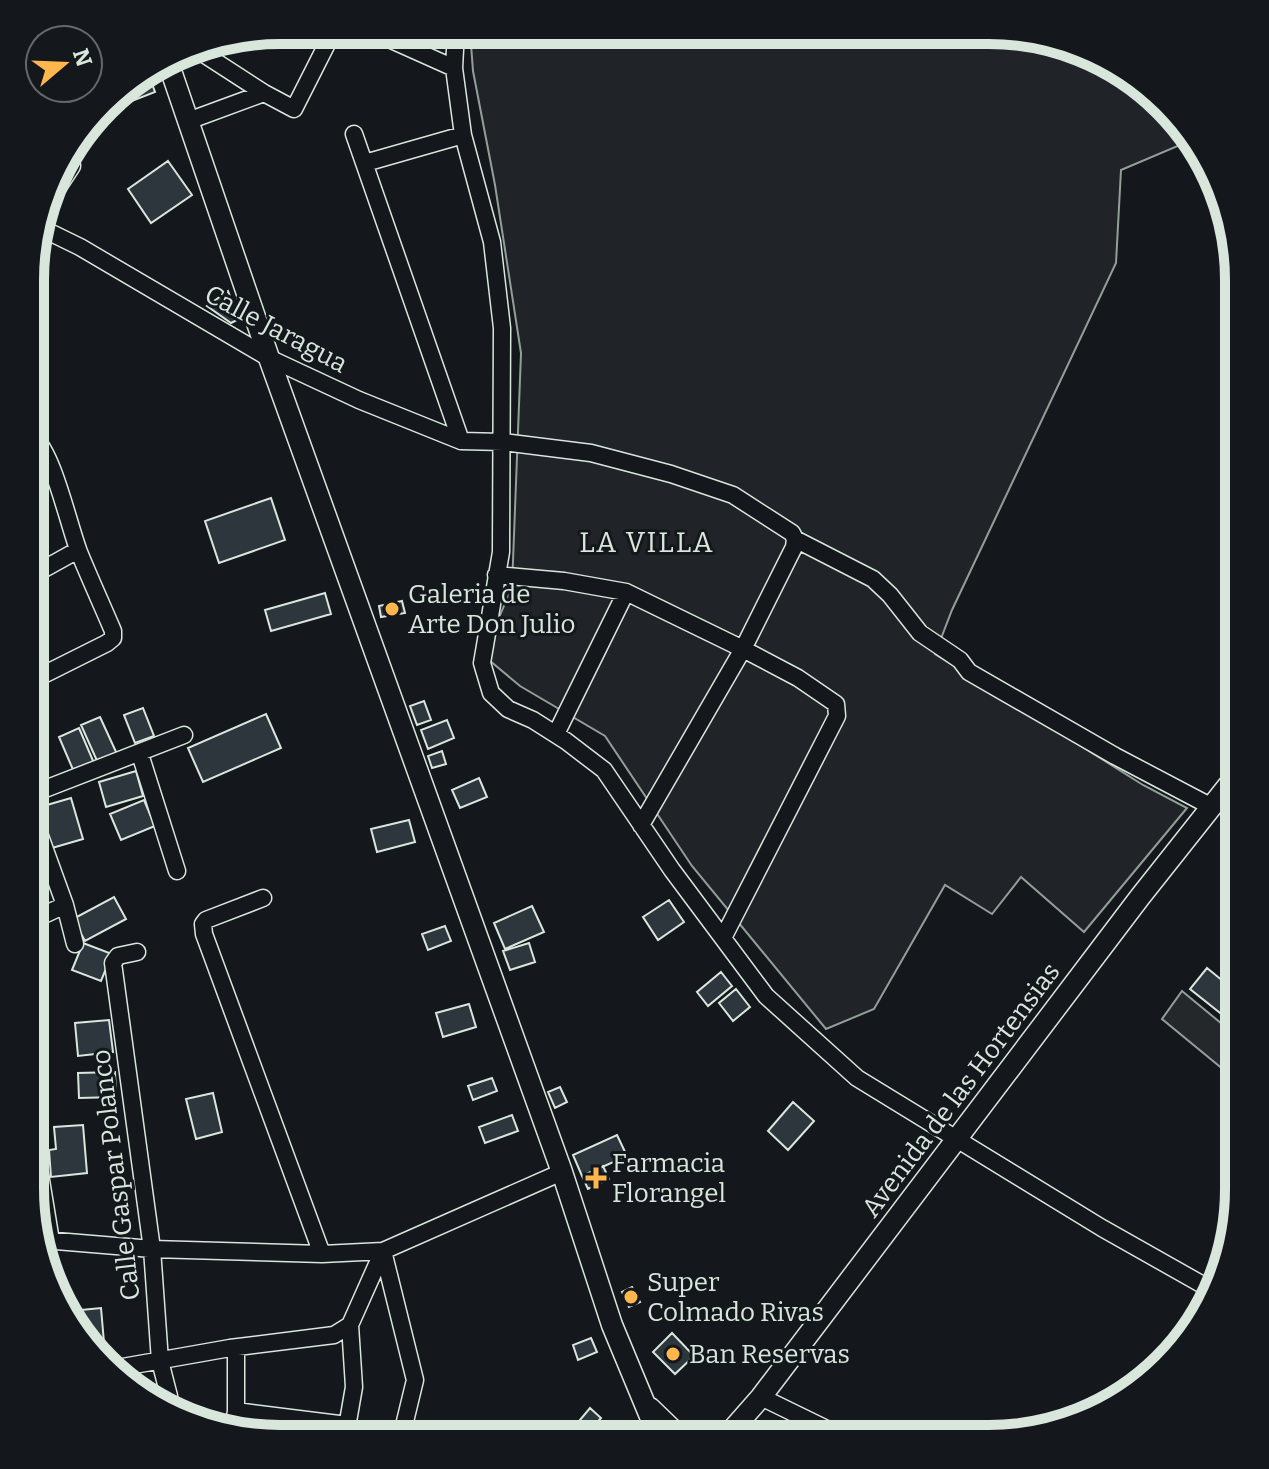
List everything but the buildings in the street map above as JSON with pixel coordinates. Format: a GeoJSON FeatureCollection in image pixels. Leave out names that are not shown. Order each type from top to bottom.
{"type":"FeatureCollection","features":[{"type":"Feature","properties":{"kind":"main road"},"geometry":{"type":"LineString","coordinates":[[171,71],[269,358],[562,1172],[612,1325],[654,1424]]}},
{"type":"Feature","properties":{"kind":"main road","name":"Avenida de las Hortensias"},"geometry":{"type":"LineString","coordinates":[[737,1424],[1224,791]]}},
{"type":"Feature","properties":{"kind":"main road"},"geometry":{"type":"LineString","coordinates":[[645,1402],[647,1424]]}},
{"type":"Feature","properties":{"kind":"main road"},"geometry":{"type":"LineString","coordinates":[[645,1402],[667,1424]]}},
{"type":"Feature","properties":{"kind":"street"},"geometry":{"type":"LineString","coordinates":[[207,56],[294,109],[327,44]]}},
{"type":"Feature","properties":{"kind":"street"},"geometry":{"type":"LineString","coordinates":[[400,44],[454,68]]}},
{"type":"Feature","properties":{"kind":"street"},"geometry":{"type":"LineString","coordinates":[[455,44],[454,68],[463,135],[492,242],[502,328],[501,552],[482,663],[491,693],[508,709],[556,734],[604,770],[766,996],[857,1078],[1102,1228],[1204,1286]]}},
{"type":"Feature","properties":{"kind":"street"},"geometry":{"type":"LineString","coordinates":[[188,121],[264,93]]}},
{"type":"Feature","properties":{"kind":"street"},"geometry":{"type":"LineString","coordinates":[[354,134],[461,441]]}},
{"type":"Feature","properties":{"kind":"street"},"geometry":{"type":"LineString","coordinates":[[365,163],[463,135]]}},
{"type":"Feature","properties":{"kind":"street","name":"Calle Jaragua"},"geometry":{"type":"LineString","coordinates":[[49,232],[269,358],[359,400],[461,441],[503,442],[591,453],[671,474],[733,495],[792,533],[795,539],[873,579],[920,633],[960,660],[969,672],[1115,756],[1212,807]]}},
{"type":"Feature","properties":{"kind":"street"},"geometry":{"type":"LineString","coordinates":[[44,453],[78,550],[113,631],[113,638],[44,674]]}},
{"type":"Feature","properties":{"kind":"street"},"geometry":{"type":"LineString","coordinates":[[641,825],[743,649],[794,547],[795,539]]}},
{"type":"Feature","properties":{"kind":"street"},"geometry":{"type":"LineString","coordinates":[[44,569],[78,550]]}},
{"type":"Feature","properties":{"kind":"street"},"geometry":{"type":"LineString","coordinates":[[496,575],[564,581],[626,592],[743,649],[833,700],[838,710],[723,938]]}},
{"type":"Feature","properties":{"kind":"street"},"geometry":{"type":"LineString","coordinates":[[556,734],[626,592]]}},
{"type":"Feature","properties":{"kind":"street"},"geometry":{"type":"LineString","coordinates":[[44,790],[184,735]]}},
{"type":"Feature","properties":{"kind":"street"},"geometry":{"type":"LineString","coordinates":[[140,754],[177,871]]}},
{"type":"Feature","properties":{"kind":"street"},"geometry":{"type":"LineString","coordinates":[[44,847],[75,944]]}},
{"type":"Feature","properties":{"kind":"street"},"geometry":{"type":"LineString","coordinates":[[263,898],[206,920],[203,924],[204,934],[322,1254]]}},
{"type":"Feature","properties":{"kind":"street"},"geometry":{"type":"LineString","coordinates":[[44,915],[65,905]]}},
{"type":"Feature","properties":{"kind":"street","name":"Calle Gaspar Polanco"},"geometry":{"type":"LineString","coordinates":[[137,952],[118,956],[113,963],[152,1249],[160,1361],[169,1396]]}},
{"type":"Feature","properties":{"kind":"street"},"geometry":{"type":"LineString","coordinates":[[50,1241],[152,1249],[322,1254],[383,1251],[562,1172]]}},
{"type":"Feature","properties":{"kind":"street"},"geometry":{"type":"LineString","coordinates":[[347,1424],[354,1387],[350,1325],[383,1251]]}},
{"type":"Feature","properties":{"kind":"street"},"geometry":{"type":"LineString","coordinates":[[383,1251],[415,1380],[404,1424]]}},
{"type":"Feature","properties":{"kind":"street"},"geometry":{"type":"LineString","coordinates":[[125,1367],[334,1335],[350,1325]]}},
{"type":"Feature","properties":{"kind":"street"},"geometry":{"type":"LineString","coordinates":[[234,1420],[236,1348]]}},
{"type":"Feature","properties":{"kind":"street"},"geometry":{"type":"LineString","coordinates":[[761,1397],[816,1424]]}},
{"type":"Feature","properties":{"kind":"street"},"geometry":{"type":"LineString","coordinates":[[236,1411],[303,1424]]}},
{"type":"Feature","properties":{"kind":"shaded area"},"geometry":{"type":"Polygon","coordinates":[[[471,44],[1020,46],[1079,62],[1107,76],[1145,103],[1182,144],[1121,170],[1116,263],[952,610],[935,654],[1143,785],[1187,808],[1084,932],[1021,877],[992,914],[945,885],[874,1009],[826,1029],[692,866],[605,736],[520,686],[483,655],[512,587],[521,353],[495,185],[473,71],[471,44]]]}},
{"type":"Feature","properties":{"kind":"shaded area"},"geometry":{"type":"Polygon","coordinates":[[[1182,991],[1224,1026],[1224,1070],[1162,1019],[1182,991]]]}},
{"type":"Feature","properties":{"kind":"place","name":"Galeria de Arte Don Julio"},"geometry":{"type":"Point","coordinates":[392,609]}},
{"type":"Feature","properties":{"kind":"place","name":"Farmacia Florangel"},"geometry":{"type":"Point","coordinates":[596,1178]}},
{"type":"Feature","properties":{"kind":"place","name":"Super Colmado Rivas"},"geometry":{"type":"Point","coordinates":[631,1297]}},
{"type":"Feature","properties":{"kind":"place","name":"Ban Reservas"},"geometry":{"type":"Point","coordinates":[673,1354]}},
{"type":"Feature","properties":{"kind":"district","name":"LA VILLA"},"geometry":{"type":"Point","coordinates":[647,542]}}]}
